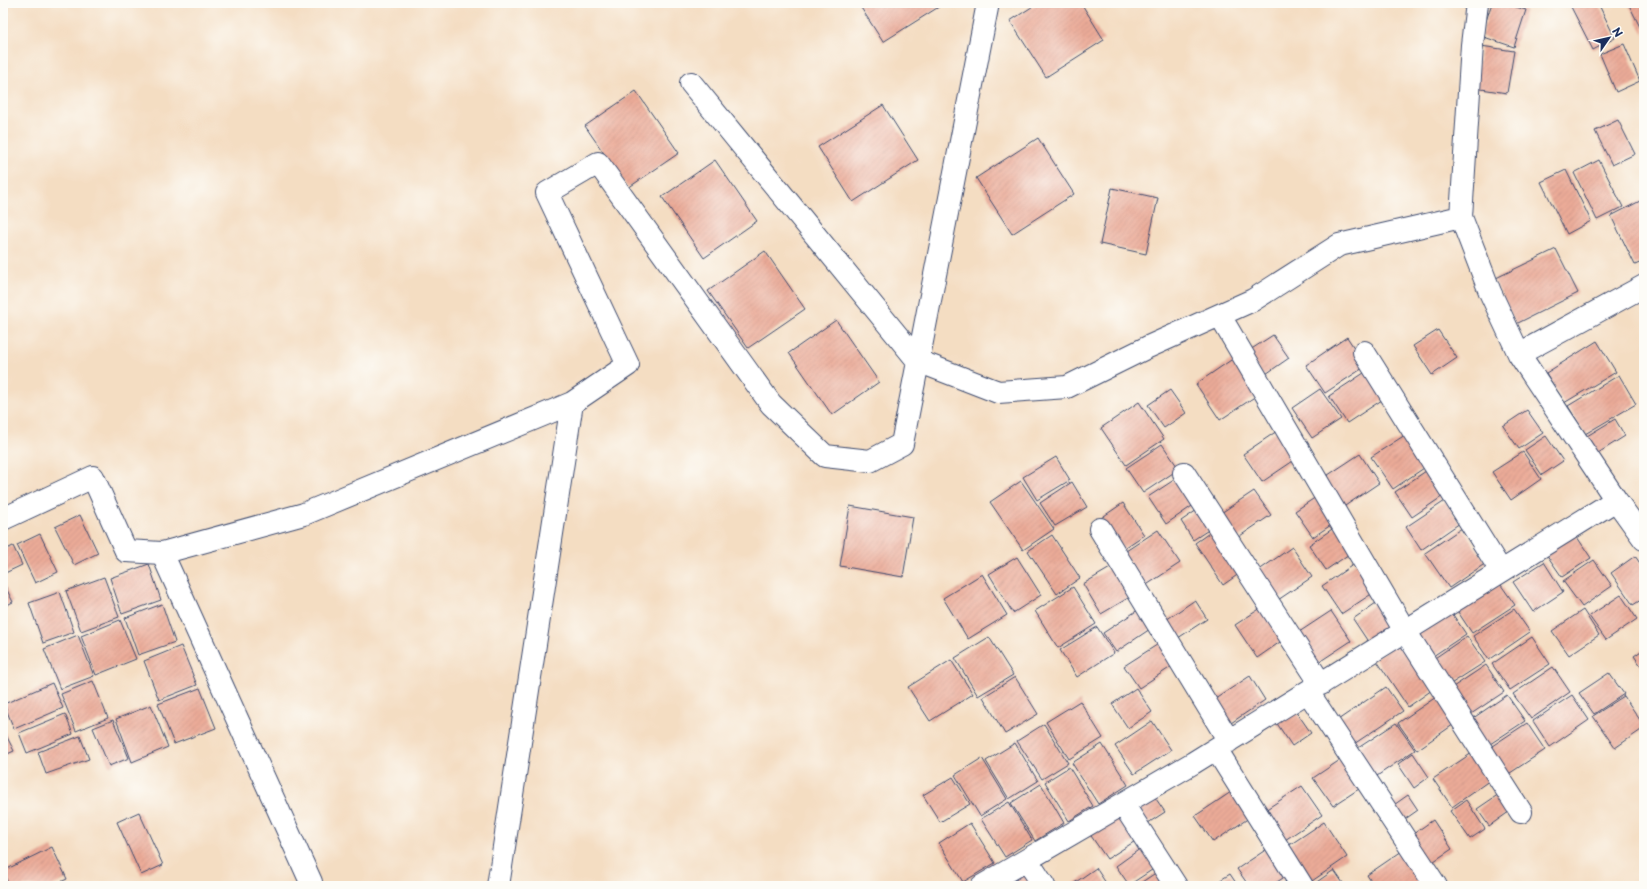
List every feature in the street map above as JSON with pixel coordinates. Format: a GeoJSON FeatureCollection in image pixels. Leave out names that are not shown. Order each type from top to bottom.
{"type":"FeatureCollection","features":[{"type":"Feature","properties":{"kind":"street"},"geometry":{"type":"LineString","coordinates":[[3,519],[93,477],[126,552],[162,553],[304,514],[572,403],[628,365],[547,193],[598,163],[770,404],[826,456],[870,461],[902,444],[988,3]]}},
{"type":"Feature","properties":{"kind":"street"},"geometry":{"type":"LineString","coordinates":[[1477,3],[1472,53],[1461,217],[1490,292],[1519,354],[1616,500],[1644,539]]}},
{"type":"Feature","properties":{"kind":"street"},"geometry":{"type":"LineString","coordinates":[[691,83],[918,362],[998,392],[1067,387],[1148,347],[1253,300],[1339,245],[1461,217]]}},
{"type":"Feature","properties":{"kind":"street"},"geometry":{"type":"LineString","coordinates":[[1519,354],[1644,286]]}},
{"type":"Feature","properties":{"kind":"street"},"geometry":{"type":"LineString","coordinates":[[1220,316],[1405,631],[1521,812]]}},
{"type":"Feature","properties":{"kind":"street"},"geometry":{"type":"LineString","coordinates":[[1364,352],[1501,571]]}},
{"type":"Feature","properties":{"kind":"street"},"geometry":{"type":"LineString","coordinates":[[498,886],[572,403]]}},
{"type":"Feature","properties":{"kind":"street"},"geometry":{"type":"LineString","coordinates":[[1184,473],[1436,886]]}},
{"type":"Feature","properties":{"kind":"street"},"geometry":{"type":"LineString","coordinates":[[982,886],[1223,745],[1616,500]]}},
{"type":"Feature","properties":{"kind":"street"},"geometry":{"type":"LineString","coordinates":[[1100,528],[1302,886]]}},
{"type":"Feature","properties":{"kind":"street"},"geometry":{"type":"LineString","coordinates":[[162,553],[311,882]]}},
{"type":"Feature","properties":{"kind":"street"},"geometry":{"type":"LineString","coordinates":[[1124,804],[1176,886]]}},
{"type":"Feature","properties":{"kind":"street"},"geometry":{"type":"LineString","coordinates":[[1027,860],[1044,886]]}},
{"type":"Feature","properties":{"kind":"building"},"geometry":{"type":"Polygon","coordinates":[[[858,3],[945,3],[883,42],[858,3]]]}},
{"type":"Feature","properties":{"kind":"building"},"geometry":{"type":"Polygon","coordinates":[[[1038,3],[1081,3],[1104,40],[1046,77],[1010,21],[1038,3]]]}},
{"type":"Feature","properties":{"kind":"building"},"geometry":{"type":"Polygon","coordinates":[[[1492,3],[1503,3],[1526,10],[1514,47],[1481,36],[1492,3]]]}},
{"type":"Feature","properties":{"kind":"building"},"geometry":{"type":"Polygon","coordinates":[[[1569,3],[1598,3],[1615,38],[1593,50],[1569,3]]]}},
{"type":"Feature","properties":{"kind":"building"},"geometry":{"type":"Polygon","coordinates":[[[1628,3],[1644,3],[1644,35],[1628,3]]]}},
{"type":"Feature","properties":{"kind":"building"},"geometry":{"type":"Polygon","coordinates":[[[1624,44],[1640,81],[1616,92],[1600,54],[1624,44]]]}},
{"type":"Feature","properties":{"kind":"building"},"geometry":{"type":"Polygon","coordinates":[[[1481,46],[1514,51],[1507,93],[1475,88],[1481,46]]]}},
{"type":"Feature","properties":{"kind":"building"},"geometry":{"type":"Polygon","coordinates":[[[636,91],[679,153],[628,188],[585,126],[636,91]]]}},
{"type":"Feature","properties":{"kind":"building"},"geometry":{"type":"Polygon","coordinates":[[[883,105],[918,160],[853,202],[818,147],[883,105]]]}},
{"type":"Feature","properties":{"kind":"building"},"geometry":{"type":"Polygon","coordinates":[[[1618,120],[1635,154],[1612,165],[1595,131],[1618,120]]]}},
{"type":"Feature","properties":{"kind":"building"},"geometry":{"type":"Polygon","coordinates":[[[1038,138],[1074,194],[1012,234],[976,178],[1038,138]]]}},
{"type":"Feature","properties":{"kind":"building"},"geometry":{"type":"Polygon","coordinates":[[[715,160],[757,221],[704,258],[662,197],[715,160]]]}},
{"type":"Feature","properties":{"kind":"building"},"geometry":{"type":"Polygon","coordinates":[[[1599,160],[1623,207],[1597,220],[1574,173],[1599,160]]]}},
{"type":"Feature","properties":{"kind":"building"},"geometry":{"type":"Polygon","coordinates":[[[1566,170],[1591,221],[1567,234],[1541,182],[1566,170]]]}},
{"type":"Feature","properties":{"kind":"building"},"geometry":{"type":"Polygon","coordinates":[[[1112,188],[1158,198],[1146,254],[1100,244],[1112,188]]]}},
{"type":"Feature","properties":{"kind":"building"},"geometry":{"type":"Polygon","coordinates":[[[1640,201],[1644,210],[1644,261],[1635,265],[1611,216],[1640,201]]]}},
{"type":"Feature","properties":{"kind":"building"},"geometry":{"type":"Polygon","coordinates":[[[1556,249],[1578,293],[1516,324],[1494,279],[1556,249]]]}},
{"type":"Feature","properties":{"kind":"building"},"geometry":{"type":"Polygon","coordinates":[[[765,251],[805,309],[748,348],[708,291],[765,251]]]}},
{"type":"Feature","properties":{"kind":"building"},"geometry":{"type":"Polygon","coordinates":[[[836,320],[879,382],[832,415],[789,353],[836,320]]]}},
{"type":"Feature","properties":{"kind":"building"},"geometry":{"type":"Polygon","coordinates":[[[1438,330],[1457,358],[1432,375],[1413,346],[1438,330]]]}},
{"type":"Feature","properties":{"kind":"building"},"geometry":{"type":"Polygon","coordinates":[[[1273,335],[1289,358],[1263,376],[1247,352],[1273,335]]]}},
{"type":"Feature","properties":{"kind":"building"},"geometry":{"type":"Polygon","coordinates":[[[1347,337],[1366,366],[1325,393],[1306,365],[1347,337]]]}},
{"type":"Feature","properties":{"kind":"building"},"geometry":{"type":"Polygon","coordinates":[[[1597,341],[1616,372],[1564,403],[1546,373],[1597,341]]]}},
{"type":"Feature","properties":{"kind":"building"},"geometry":{"type":"Polygon","coordinates":[[[1234,358],[1259,394],[1220,420],[1196,384],[1234,358]]]}},
{"type":"Feature","properties":{"kind":"building"},"geometry":{"type":"Polygon","coordinates":[[[1367,371],[1385,398],[1347,423],[1329,396],[1367,371]]]}},
{"type":"Feature","properties":{"kind":"building"},"geometry":{"type":"Polygon","coordinates":[[[1619,375],[1636,404],[1585,434],[1568,406],[1619,375]]]}},
{"type":"Feature","properties":{"kind":"building"},"geometry":{"type":"Polygon","coordinates":[[[1320,389],[1341,419],[1312,438],[1292,408],[1320,389]]]}},
{"type":"Feature","properties":{"kind":"building"},"geometry":{"type":"Polygon","coordinates":[[[1170,390],[1186,413],[1164,428],[1148,405],[1170,390]]]}},
{"type":"Feature","properties":{"kind":"building"},"geometry":{"type":"Polygon","coordinates":[[[1139,402],[1164,439],[1126,465],[1101,428],[1139,402]]]}},
{"type":"Feature","properties":{"kind":"building"},"geometry":{"type":"Polygon","coordinates":[[[1527,410],[1543,433],[1519,449],[1503,426],[1527,410]]]}},
{"type":"Feature","properties":{"kind":"building"},"geometry":{"type":"Polygon","coordinates":[[[1615,419],[1625,436],[1598,453],[1587,436],[1615,419]]]}},
{"type":"Feature","properties":{"kind":"building"},"geometry":{"type":"Polygon","coordinates":[[[1280,429],[1299,457],[1262,482],[1243,454],[1280,429]]]}},
{"type":"Feature","properties":{"kind":"building"},"geometry":{"type":"Polygon","coordinates":[[[1405,435],[1427,466],[1393,489],[1371,457],[1405,435]]]}},
{"type":"Feature","properties":{"kind":"building"},"geometry":{"type":"Polygon","coordinates":[[[1546,436],[1563,461],[1542,475],[1525,450],[1546,436]]]}},
{"type":"Feature","properties":{"kind":"building"},"geometry":{"type":"Polygon","coordinates":[[[1162,444],[1179,469],[1143,493],[1126,468],[1162,444]]]}},
{"type":"Feature","properties":{"kind":"building"},"geometry":{"type":"Polygon","coordinates":[[[1523,452],[1541,479],[1511,500],[1492,472],[1523,452]]]}},
{"type":"Feature","properties":{"kind":"building"},"geometry":{"type":"Polygon","coordinates":[[[1360,454],[1379,483],[1339,510],[1319,481],[1360,454]]]}},
{"type":"Feature","properties":{"kind":"building"},"geometry":{"type":"Polygon","coordinates":[[[1056,457],[1070,480],[1037,500],[1023,477],[1056,457]]]}},
{"type":"Feature","properties":{"kind":"building"},"geometry":{"type":"Polygon","coordinates":[[[1426,471],[1443,496],[1412,517],[1395,492],[1426,471]]]}},
{"type":"Feature","properties":{"kind":"building"},"geometry":{"type":"Polygon","coordinates":[[[1180,476],[1198,502],[1166,524],[1148,497],[1180,476]]]}},
{"type":"Feature","properties":{"kind":"building"},"geometry":{"type":"Polygon","coordinates":[[[1021,481],[1054,529],[1023,550],[990,502],[1021,481]]]}},
{"type":"Feature","properties":{"kind":"building"},"geometry":{"type":"Polygon","coordinates":[[[1072,482],[1087,507],[1055,526],[1040,503],[1072,482]]]}},
{"type":"Feature","properties":{"kind":"building"},"geometry":{"type":"Polygon","coordinates":[[[1254,491],[1271,515],[1234,540],[1218,515],[1254,491]]]}},
{"type":"Feature","properties":{"kind":"building"},"geometry":{"type":"Polygon","coordinates":[[[1319,495],[1337,521],[1313,537],[1295,511],[1319,495]]]}},
{"type":"Feature","properties":{"kind":"building"},"geometry":{"type":"Polygon","coordinates":[[[1445,501],[1460,523],[1421,550],[1406,527],[1445,501]]]}},
{"type":"Feature","properties":{"kind":"building"},"geometry":{"type":"Polygon","coordinates":[[[1123,503],[1144,535],[1123,549],[1101,518],[1123,503]]]}},
{"type":"Feature","properties":{"kind":"building"},"geometry":{"type":"Polygon","coordinates":[[[850,506],[913,517],[903,577],[840,566],[850,506]]]}},
{"type":"Feature","properties":{"kind":"building"},"geometry":{"type":"Polygon","coordinates":[[[1200,508],[1213,527],[1193,540],[1181,521],[1200,508]]]}},
{"type":"Feature","properties":{"kind":"building"},"geometry":{"type":"Polygon","coordinates":[[[80,515],[98,553],[74,565],[55,527],[80,515]]]}},
{"type":"Feature","properties":{"kind":"building"},"geometry":{"type":"Polygon","coordinates":[[[1338,525],[1355,550],[1326,570],[1309,545],[1338,525]]]}},
{"type":"Feature","properties":{"kind":"building"},"geometry":{"type":"Polygon","coordinates":[[[1462,528],[1486,563],[1449,588],[1425,553],[1462,528]]]}},
{"type":"Feature","properties":{"kind":"building"},"geometry":{"type":"Polygon","coordinates":[[[1215,529],[1243,571],[1223,585],[1195,543],[1215,529]]]}},
{"type":"Feature","properties":{"kind":"building"},"geometry":{"type":"Polygon","coordinates":[[[1158,530],[1180,563],[1145,586],[1123,553],[1158,530]]]}},
{"type":"Feature","properties":{"kind":"building"},"geometry":{"type":"Polygon","coordinates":[[[1573,531],[1591,558],[1562,577],[1544,551],[1573,531]]]}},
{"type":"Feature","properties":{"kind":"building"},"geometry":{"type":"Polygon","coordinates":[[[40,534],[58,572],[35,583],[17,545],[40,534]]]}},
{"type":"Feature","properties":{"kind":"building"},"geometry":{"type":"Polygon","coordinates":[[[1052,535],[1080,578],[1057,594],[1028,551],[1052,535]]]}},
{"type":"Feature","properties":{"kind":"building"},"geometry":{"type":"Polygon","coordinates":[[[13,546],[22,565],[3,574],[3,551],[13,546]]]}},
{"type":"Feature","properties":{"kind":"building"},"geometry":{"type":"Polygon","coordinates":[[[1292,547],[1312,577],[1275,602],[1255,573],[1292,547]]]}},
{"type":"Feature","properties":{"kind":"building"},"geometry":{"type":"Polygon","coordinates":[[[1635,556],[1644,569],[1644,598],[1633,605],[1611,573],[1635,556]]]}},
{"type":"Feature","properties":{"kind":"building"},"geometry":{"type":"Polygon","coordinates":[[[1017,557],[1041,595],[1013,613],[989,574],[1017,557]]]}},
{"type":"Feature","properties":{"kind":"building"},"geometry":{"type":"Polygon","coordinates":[[[1594,560],[1612,586],[1582,607],[1563,581],[1594,560]]]}},
{"type":"Feature","properties":{"kind":"building"},"geometry":{"type":"Polygon","coordinates":[[[1357,562],[1376,591],[1341,614],[1322,586],[1357,562]]]}},
{"type":"Feature","properties":{"kind":"building"},"geometry":{"type":"Polygon","coordinates":[[[1544,562],[1563,592],[1533,612],[1513,582],[1544,562]]]}},
{"type":"Feature","properties":{"kind":"building"},"geometry":{"type":"Polygon","coordinates":[[[149,564],[161,600],[122,614],[110,578],[149,564]]]}},
{"type":"Feature","properties":{"kind":"building"},"geometry":{"type":"Polygon","coordinates":[[[1117,564],[1135,594],[1101,614],[1083,584],[1117,564]]]}},
{"type":"Feature","properties":{"kind":"building"},"geometry":{"type":"Polygon","coordinates":[[[982,574],[1007,615],[968,639],[943,598],[982,574]]]}},
{"type":"Feature","properties":{"kind":"building"},"geometry":{"type":"Polygon","coordinates":[[[104,577],[119,617],[81,631],[66,591],[104,577]]]}},
{"type":"Feature","properties":{"kind":"building"},"geometry":{"type":"Polygon","coordinates":[[[1496,578],[1515,605],[1472,633],[1454,606],[1496,578]]]}},
{"type":"Feature","properties":{"kind":"building"},"geometry":{"type":"Polygon","coordinates":[[[3,582],[13,602],[3,607],[3,582]]]}},
{"type":"Feature","properties":{"kind":"building"},"geometry":{"type":"Polygon","coordinates":[[[1073,587],[1096,624],[1058,648],[1035,611],[1073,587]]]}},
{"type":"Feature","properties":{"kind":"building"},"geometry":{"type":"Polygon","coordinates":[[[60,592],[74,632],[43,643],[29,603],[60,592]]]}},
{"type":"Feature","properties":{"kind":"building"},"geometry":{"type":"Polygon","coordinates":[[[1621,595],[1637,619],[1606,640],[1589,616],[1621,595]]]}},
{"type":"Feature","properties":{"kind":"building"},"geometry":{"type":"Polygon","coordinates":[[[1195,600],[1207,619],[1175,640],[1163,622],[1195,600]]]}},
{"type":"Feature","properties":{"kind":"building"},"geometry":{"type":"Polygon","coordinates":[[[1376,603],[1392,627],[1369,643],[1353,619],[1376,603]]]}},
{"type":"Feature","properties":{"kind":"building"},"geometry":{"type":"Polygon","coordinates":[[[162,604],[175,642],[138,655],[125,618],[162,604]]]}},
{"type":"Feature","properties":{"kind":"building"},"geometry":{"type":"Polygon","coordinates":[[[1447,606],[1466,634],[1430,658],[1412,631],[1447,606]]]}},
{"type":"Feature","properties":{"kind":"building"},"geometry":{"type":"Polygon","coordinates":[[[1141,608],[1153,627],[1116,652],[1103,633],[1141,608]]]}},
{"type":"Feature","properties":{"kind":"building"},"geometry":{"type":"Polygon","coordinates":[[[1261,608],[1283,640],[1257,658],[1235,625],[1261,608]]]}},
{"type":"Feature","properties":{"kind":"building"},"geometry":{"type":"Polygon","coordinates":[[[1514,609],[1530,632],[1489,660],[1473,636],[1514,609]]]}},
{"type":"Feature","properties":{"kind":"building"},"geometry":{"type":"Polygon","coordinates":[[[1583,610],[1599,635],[1569,655],[1552,631],[1583,610]]]}},
{"type":"Feature","properties":{"kind":"building"},"geometry":{"type":"Polygon","coordinates":[[[1331,611],[1351,641],[1313,666],[1293,636],[1331,611]]]}},
{"type":"Feature","properties":{"kind":"building"},"geometry":{"type":"Polygon","coordinates":[[[120,620],[136,659],[96,675],[81,636],[120,620]]]}},
{"type":"Feature","properties":{"kind":"building"},"geometry":{"type":"Polygon","coordinates":[[[1097,627],[1114,653],[1077,677],[1060,650],[1097,627]]]}},
{"type":"Feature","properties":{"kind":"building"},"geometry":{"type":"Polygon","coordinates":[[[78,635],[94,676],[60,689],[44,649],[78,635]]]}},
{"type":"Feature","properties":{"kind":"building"},"geometry":{"type":"Polygon","coordinates":[[[1467,636],[1485,662],[1446,687],[1429,662],[1467,636]]]}},
{"type":"Feature","properties":{"kind":"building"},"geometry":{"type":"Polygon","coordinates":[[[989,637],[1013,675],[978,696],[955,658],[989,637]]]}},
{"type":"Feature","properties":{"kind":"building"},"geometry":{"type":"Polygon","coordinates":[[[1532,637],[1550,664],[1510,690],[1492,664],[1532,637]]]}},
{"type":"Feature","properties":{"kind":"building"},"geometry":{"type":"Polygon","coordinates":[[[1163,641],[1177,663],[1139,688],[1124,666],[1163,641]]]}},
{"type":"Feature","properties":{"kind":"building"},"geometry":{"type":"Polygon","coordinates":[[[1399,642],[1432,690],[1408,707],[1375,658],[1399,642]]]}},
{"type":"Feature","properties":{"kind":"building"},"geometry":{"type":"Polygon","coordinates":[[[181,646],[197,685],[159,700],[144,661],[181,646]]]}},
{"type":"Feature","properties":{"kind":"building"},"geometry":{"type":"Polygon","coordinates":[[[1644,649],[1644,670],[1634,656],[1644,649]]]}},
{"type":"Feature","properties":{"kind":"building"},"geometry":{"type":"Polygon","coordinates":[[[951,660],[973,694],[930,721],[908,687],[951,660]]]}},
{"type":"Feature","properties":{"kind":"building"},"geometry":{"type":"Polygon","coordinates":[[[1486,665],[1504,692],[1465,718],[1447,691],[1486,665]]]}},
{"type":"Feature","properties":{"kind":"building"},"geometry":{"type":"Polygon","coordinates":[[[1553,667],[1570,692],[1531,719],[1513,694],[1553,667]]]}},
{"type":"Feature","properties":{"kind":"building"},"geometry":{"type":"Polygon","coordinates":[[[1609,673],[1624,694],[1594,714],[1579,693],[1609,673]]]}},
{"type":"Feature","properties":{"kind":"building"},"geometry":{"type":"Polygon","coordinates":[[[1250,676],[1265,700],[1228,725],[1212,701],[1250,676]]]}},
{"type":"Feature","properties":{"kind":"building"},"geometry":{"type":"Polygon","coordinates":[[[1015,677],[1038,714],[1005,734],[983,697],[1015,677]]]}},
{"type":"Feature","properties":{"kind":"building"},"geometry":{"type":"Polygon","coordinates":[[[93,681],[108,718],[76,731],[61,694],[93,681]]]}},
{"type":"Feature","properties":{"kind":"building"},"geometry":{"type":"Polygon","coordinates":[[[52,683],[63,708],[14,729],[4,704],[52,683]]]}},
{"type":"Feature","properties":{"kind":"building"},"geometry":{"type":"Polygon","coordinates":[[[1386,687],[1403,711],[1351,746],[1335,722],[1386,687]]]}},
{"type":"Feature","properties":{"kind":"building"},"geometry":{"type":"Polygon","coordinates":[[[200,688],[216,728],[174,744],[158,704],[200,688]]]}},
{"type":"Feature","properties":{"kind":"building"},"geometry":{"type":"Polygon","coordinates":[[[1136,688],[1152,712],[1128,728],[1112,704],[1136,688]]]}},
{"type":"Feature","properties":{"kind":"building"},"geometry":{"type":"Polygon","coordinates":[[[1439,695],[1457,722],[1417,750],[1398,723],[1439,695]]]}},
{"type":"Feature","properties":{"kind":"building"},"geometry":{"type":"Polygon","coordinates":[[[1507,695],[1525,721],[1484,748],[1466,723],[1507,695]]]}},
{"type":"Feature","properties":{"kind":"building"},"geometry":{"type":"Polygon","coordinates":[[[1572,695],[1589,720],[1550,747],[1533,721],[1572,695]]]}},
{"type":"Feature","properties":{"kind":"building"},"geometry":{"type":"Polygon","coordinates":[[[1624,696],[1644,728],[1615,748],[1593,716],[1624,696]]]}},
{"type":"Feature","properties":{"kind":"building"},"geometry":{"type":"Polygon","coordinates":[[[1080,701],[1103,738],[1069,759],[1046,722],[1080,701]]]}},
{"type":"Feature","properties":{"kind":"building"},"geometry":{"type":"Polygon","coordinates":[[[151,705],[168,747],[132,762],[116,719],[151,705]]]}},
{"type":"Feature","properties":{"kind":"building"},"geometry":{"type":"Polygon","coordinates":[[[1293,707],[1311,733],[1292,746],[1274,719],[1293,707]]]}},
{"type":"Feature","properties":{"kind":"building"},"geometry":{"type":"Polygon","coordinates":[[[65,714],[73,734],[27,753],[19,733],[65,714]]]}},
{"type":"Feature","properties":{"kind":"building"},"geometry":{"type":"Polygon","coordinates":[[[113,720],[129,758],[109,766],[93,728],[113,720]]]}},
{"type":"Feature","properties":{"kind":"building"},"geometry":{"type":"Polygon","coordinates":[[[1152,721],[1171,750],[1134,774],[1115,746],[1152,721]]]}},
{"type":"Feature","properties":{"kind":"building"},"geometry":{"type":"Polygon","coordinates":[[[1396,723],[1415,750],[1374,778],[1355,750],[1396,723]]]}},
{"type":"Feature","properties":{"kind":"building"},"geometry":{"type":"Polygon","coordinates":[[[1527,723],[1545,750],[1504,777],[1486,750],[1527,723]]]}},
{"type":"Feature","properties":{"kind":"building"},"geometry":{"type":"Polygon","coordinates":[[[1044,724],[1068,763],[1042,779],[1017,741],[1044,724]]]}},
{"type":"Feature","properties":{"kind":"building"},"geometry":{"type":"Polygon","coordinates":[[[3,729],[14,751],[3,756],[3,729]]]}},
{"type":"Feature","properties":{"kind":"building"},"geometry":{"type":"Polygon","coordinates":[[[80,736],[89,759],[46,774],[38,752],[80,736]]]}},
{"type":"Feature","properties":{"kind":"building"},"geometry":{"type":"Polygon","coordinates":[[[1015,743],[1038,781],[1009,799],[986,761],[1015,743]]]}},
{"type":"Feature","properties":{"kind":"building"},"geometry":{"type":"Polygon","coordinates":[[[1102,744],[1128,785],[1098,804],[1072,763],[1102,744]]]}},
{"type":"Feature","properties":{"kind":"building"},"geometry":{"type":"Polygon","coordinates":[[[1475,751],[1493,778],[1452,807],[1433,779],[1475,751]]]}},
{"type":"Feature","properties":{"kind":"building"},"geometry":{"type":"Polygon","coordinates":[[[1413,753],[1429,777],[1414,788],[1398,764],[1413,753]]]}},
{"type":"Feature","properties":{"kind":"building"},"geometry":{"type":"Polygon","coordinates":[[[1346,756],[1365,785],[1333,806],[1313,778],[1346,756]]]}},
{"type":"Feature","properties":{"kind":"building"},"geometry":{"type":"Polygon","coordinates":[[[982,758],[1007,799],[980,816],[955,775],[982,758]]]}},
{"type":"Feature","properties":{"kind":"building"},"geometry":{"type":"Polygon","coordinates":[[[1069,767],[1093,806],[1069,821],[1045,782],[1069,767]]]}},
{"type":"Feature","properties":{"kind":"building"},"geometry":{"type":"Polygon","coordinates":[[[953,777],[970,804],[940,822],[923,795],[953,777]]]}},
{"type":"Feature","properties":{"kind":"building"},"geometry":{"type":"Polygon","coordinates":[[[1041,784],[1064,823],[1035,841],[1011,803],[1041,784]]]}},
{"type":"Feature","properties":{"kind":"building"},"geometry":{"type":"Polygon","coordinates":[[[1302,786],[1322,815],[1282,842],[1262,812],[1302,786]]]}},
{"type":"Feature","properties":{"kind":"building"},"geometry":{"type":"Polygon","coordinates":[[[1237,788],[1255,814],[1213,842],[1195,816],[1237,788]]]}},
{"type":"Feature","properties":{"kind":"building"},"geometry":{"type":"Polygon","coordinates":[[[1502,792],[1513,809],[1489,826],[1477,809],[1502,792]]]}},
{"type":"Feature","properties":{"kind":"building"},"geometry":{"type":"Polygon","coordinates":[[[1408,795],[1418,810],[1401,822],[1391,807],[1408,795]]]}},
{"type":"Feature","properties":{"kind":"building"},"geometry":{"type":"Polygon","coordinates":[[[1154,796],[1165,812],[1148,823],[1137,807],[1154,796]]]}},
{"type":"Feature","properties":{"kind":"building"},"geometry":{"type":"Polygon","coordinates":[[[1466,800],[1485,829],[1470,839],[1450,811],[1466,800]]]}},
{"type":"Feature","properties":{"kind":"building"},"geometry":{"type":"Polygon","coordinates":[[[1009,802],[1032,840],[1005,857],[981,819],[1009,802]]]}},
{"type":"Feature","properties":{"kind":"building"},"geometry":{"type":"Polygon","coordinates":[[[1121,811],[1140,838],[1107,859],[1089,833],[1121,811]]]}},
{"type":"Feature","properties":{"kind":"building"},"geometry":{"type":"Polygon","coordinates":[[[139,812],[163,865],[141,875],[117,822],[139,812]]]}},
{"type":"Feature","properties":{"kind":"building"},"geometry":{"type":"Polygon","coordinates":[[[1433,820],[1452,849],[1428,865],[1409,837],[1433,820]]]}},
{"type":"Feature","properties":{"kind":"building"},"geometry":{"type":"Polygon","coordinates":[[[1324,822],[1347,857],[1312,881],[1288,846],[1324,822]]]}},
{"type":"Feature","properties":{"kind":"building"},"geometry":{"type":"Polygon","coordinates":[[[970,823],[995,863],[963,882],[939,843],[970,823]]]}},
{"type":"Feature","properties":{"kind":"building"},"geometry":{"type":"Polygon","coordinates":[[[1273,845],[1292,872],[1271,886],[1249,886],[1237,869],[1273,845]]]}},
{"type":"Feature","properties":{"kind":"building"},"geometry":{"type":"Polygon","coordinates":[[[1144,846],[1158,866],[1129,885],[1116,866],[1144,846]]]}},
{"type":"Feature","properties":{"kind":"building"},"geometry":{"type":"Polygon","coordinates":[[[52,847],[67,879],[52,886],[9,886],[3,871],[52,847]]]}},
{"type":"Feature","properties":{"kind":"building"},"geometry":{"type":"Polygon","coordinates":[[[1405,849],[1425,879],[1414,886],[1374,886],[1367,875],[1405,849]]]}},
{"type":"Feature","properties":{"kind":"building"},"geometry":{"type":"Polygon","coordinates":[[[1026,864],[1040,886],[993,886],[1026,864]]]}},
{"type":"Feature","properties":{"kind":"building"},"geometry":{"type":"Polygon","coordinates":[[[1096,868],[1108,886],[1070,886],[1096,868]]]}},
{"type":"Feature","properties":{"kind":"building"},"geometry":{"type":"Polygon","coordinates":[[[1160,870],[1170,886],[1136,886],[1160,870]]]}},
{"type":"Feature","properties":{"kind":"building"},"geometry":{"type":"Polygon","coordinates":[[[1334,870],[1345,886],[1311,886],[1334,870]]]}},
{"type":"Feature","properties":{"kind":"building"},"geometry":{"type":"Polygon","coordinates":[[[1230,874],[1238,886],[1211,886],[1230,874]]]}},
{"type":"Feature","properties":{"kind":"building"},"geometry":{"type":"Polygon","coordinates":[[[1292,878],[1298,886],[1280,886],[1292,878]]]}},
{"type":"Feature","properties":{"kind":"building"},"geometry":{"type":"Polygon","coordinates":[[[1363,882],[1366,886],[1357,886],[1363,882]]]}}]}
